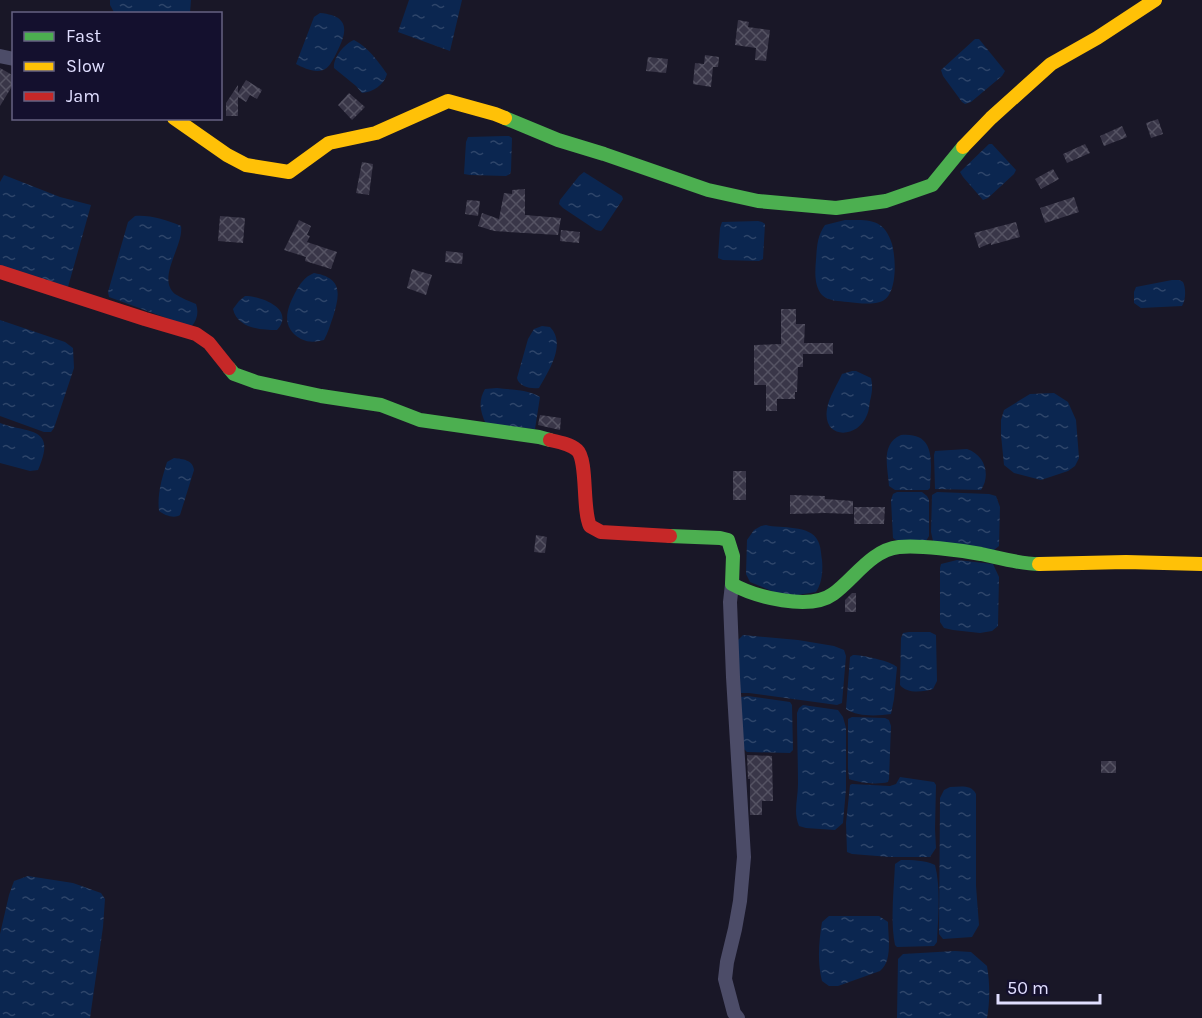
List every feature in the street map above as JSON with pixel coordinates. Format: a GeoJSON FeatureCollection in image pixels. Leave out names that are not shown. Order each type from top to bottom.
{"type":"FeatureCollection","features":[{"type":"Feature","properties":{"kind":"street"},"geometry":{"type":"LineString","coordinates":[[177,120],[227,156],[246,165],[289,172],[329,143],[376,133],[448,101],[495,114],[558,140],[708,190],[758,201],[836,208],[886,201],[932,185],[962,148],[991,118],[1051,64],[1155,0]]}},
{"type":"Feature","properties":{"kind":"street"},"geometry":{"type":"LineString","coordinates":[[0,272],[196,334],[209,343],[234,374],[256,382],[321,396],[381,405],[420,420],[529,436],[566,444],[578,450],[580,454],[584,475],[586,514],[590,526],[601,532],[728,540],[731,545],[734,571],[730,602],[733,688],[744,857],[740,901],[725,979],[732,1007],[738,1018]]}},
{"type":"Feature","properties":{"kind":"street"},"geometry":{"type":"LineString","coordinates":[[732,584],[735,587],[776,598],[813,602],[832,595],[881,552],[900,548],[970,552],[1027,564],[1126,562],[1202,564]]}},
{"type":"Feature","properties":{"kind":"water"},"geometry":{"type":"Polygon","coordinates":[[[110,0],[191,0],[190,12],[114,12],[110,0]]]}},
{"type":"Feature","properties":{"kind":"water"},"geometry":{"type":"Polygon","coordinates":[[[409,0],[462,0],[450,51],[398,32],[409,0]]]}},
{"type":"Feature","properties":{"kind":"water"},"geometry":{"type":"Polygon","coordinates":[[[320,13],[338,18],[344,27],[344,33],[330,64],[325,69],[316,71],[296,64],[314,17],[320,13]]]}},
{"type":"Feature","properties":{"kind":"water"},"geometry":{"type":"Polygon","coordinates":[[[975,39],[979,39],[1005,71],[971,102],[965,104],[943,76],[941,70],[975,39]]]}},
{"type":"Feature","properties":{"kind":"water"},"geometry":{"type":"Polygon","coordinates":[[[354,40],[368,50],[387,74],[381,85],[362,93],[334,68],[335,60],[340,52],[354,40]]]}},
{"type":"Feature","properties":{"kind":"water"},"geometry":{"type":"Polygon","coordinates":[[[509,136],[512,138],[510,174],[506,176],[464,174],[468,137],[509,136]]]}},
{"type":"Feature","properties":{"kind":"water"},"geometry":{"type":"Polygon","coordinates":[[[989,144],[992,144],[1016,170],[988,198],[983,200],[960,172],[989,144]]]}},
{"type":"Feature","properties":{"kind":"water"},"geometry":{"type":"Polygon","coordinates":[[[584,172],[622,196],[623,199],[601,231],[596,230],[559,204],[584,172]]]}},
{"type":"Feature","properties":{"kind":"water"},"geometry":{"type":"Polygon","coordinates":[[[4,175],[60,197],[91,205],[68,287],[0,266],[0,182],[4,175]]]}},
{"type":"Feature","properties":{"kind":"water"},"geometry":{"type":"Polygon","coordinates":[[[135,216],[158,218],[181,226],[179,243],[168,279],[175,294],[196,304],[197,316],[191,327],[109,297],[108,292],[128,222],[135,216]]]}},
{"type":"Feature","properties":{"kind":"water"},"geometry":{"type":"Polygon","coordinates":[[[845,220],[874,222],[885,229],[889,236],[895,268],[893,285],[886,299],[880,302],[864,304],[830,300],[822,295],[818,287],[815,269],[820,233],[825,225],[845,220]]]}},
{"type":"Feature","properties":{"kind":"water"},"geometry":{"type":"Polygon","coordinates":[[[758,221],[765,224],[763,259],[759,261],[718,258],[722,222],[758,221]]]}},
{"type":"Feature","properties":{"kind":"water"},"geometry":{"type":"Polygon","coordinates":[[[314,273],[323,275],[335,283],[338,294],[333,317],[324,340],[312,342],[295,335],[290,330],[287,318],[289,306],[297,290],[305,279],[314,273]]]}},
{"type":"Feature","properties":{"kind":"water"},"geometry":{"type":"Polygon","coordinates":[[[1172,280],[1183,282],[1185,297],[1182,306],[1141,308],[1134,303],[1136,287],[1172,280]]]}},
{"type":"Feature","properties":{"kind":"water"},"geometry":{"type":"Polygon","coordinates":[[[245,296],[267,301],[279,310],[282,323],[277,330],[250,327],[239,320],[233,309],[245,296]]]}},
{"type":"Feature","properties":{"kind":"water"},"geometry":{"type":"Polygon","coordinates":[[[0,320],[65,342],[73,348],[74,368],[51,432],[44,432],[0,416],[0,320]]]}},
{"type":"Feature","properties":{"kind":"water"},"geometry":{"type":"Polygon","coordinates":[[[542,326],[550,327],[555,334],[556,350],[551,366],[539,388],[529,388],[520,384],[517,378],[528,339],[534,329],[542,326]]]}},
{"type":"Feature","properties":{"kind":"water"},"geometry":{"type":"Polygon","coordinates":[[[852,371],[871,378],[871,395],[868,413],[862,423],[856,429],[842,433],[830,426],[827,409],[842,374],[852,371]]]}},
{"type":"Feature","properties":{"kind":"water"},"geometry":{"type":"Polygon","coordinates":[[[485,389],[525,391],[540,397],[535,429],[486,424],[481,411],[481,398],[485,389]]]}},
{"type":"Feature","properties":{"kind":"water"},"geometry":{"type":"Polygon","coordinates":[[[1054,393],[1068,402],[1076,420],[1079,458],[1075,466],[1068,471],[1041,480],[1014,473],[1004,465],[1001,420],[1004,410],[1030,394],[1054,393]]]}},
{"type":"Feature","properties":{"kind":"water"},"geometry":{"type":"Polygon","coordinates":[[[0,423],[30,431],[42,439],[43,456],[38,470],[30,471],[0,463],[0,423]]]}},
{"type":"Feature","properties":{"kind":"water"},"geometry":{"type":"Polygon","coordinates":[[[901,435],[913,435],[921,438],[926,444],[931,459],[928,490],[895,490],[889,486],[888,450],[894,439],[901,435]]]}},
{"type":"Feature","properties":{"kind":"water"},"geometry":{"type":"Polygon","coordinates":[[[967,449],[978,456],[984,466],[986,478],[981,490],[935,489],[935,451],[967,449]]]}},
{"type":"Feature","properties":{"kind":"water"},"geometry":{"type":"Polygon","coordinates":[[[174,458],[190,462],[194,470],[180,515],[175,517],[159,511],[160,486],[167,462],[174,458]]]}},
{"type":"Feature","properties":{"kind":"water"},"geometry":{"type":"Polygon","coordinates":[[[922,492],[927,496],[929,536],[926,541],[893,538],[891,500],[893,494],[922,492]]]}},
{"type":"Feature","properties":{"kind":"water"},"geometry":{"type":"Polygon","coordinates":[[[937,492],[996,496],[1000,507],[999,546],[994,550],[933,541],[931,532],[932,495],[937,492]]]}},
{"type":"Feature","properties":{"kind":"water"},"geometry":{"type":"Polygon","coordinates":[[[766,525],[809,532],[818,541],[822,573],[816,592],[786,597],[750,582],[746,574],[747,540],[754,530],[766,525]]]}},
{"type":"Feature","properties":{"kind":"water"},"geometry":{"type":"Polygon","coordinates":[[[957,560],[993,564],[999,577],[998,626],[992,631],[980,633],[953,630],[944,628],[940,622],[941,564],[957,560]]]}},
{"type":"Feature","properties":{"kind":"water"},"geometry":{"type":"Polygon","coordinates":[[[930,632],[936,635],[937,681],[933,689],[911,691],[900,685],[901,638],[903,633],[930,632]]]}},
{"type":"Feature","properties":{"kind":"water"},"geometry":{"type":"Polygon","coordinates":[[[743,635],[798,640],[844,650],[846,656],[842,703],[837,705],[738,693],[737,641],[743,635]]]}},
{"type":"Feature","properties":{"kind":"water"},"geometry":{"type":"Polygon","coordinates":[[[853,655],[869,657],[897,667],[891,714],[862,715],[846,709],[850,657],[853,655]]]}},
{"type":"Feature","properties":{"kind":"water"},"geometry":{"type":"Polygon","coordinates":[[[741,697],[790,702],[792,705],[793,750],[790,753],[747,752],[742,747],[741,697]]]}},
{"type":"Feature","properties":{"kind":"water"},"geometry":{"type":"Polygon","coordinates":[[[803,705],[838,710],[846,728],[846,789],[843,823],[835,830],[806,828],[799,826],[797,821],[797,713],[803,705]]]}},
{"type":"Feature","properties":{"kind":"water"},"geometry":{"type":"Polygon","coordinates":[[[852,717],[889,720],[891,726],[888,782],[868,783],[849,779],[848,719],[852,717]]]}},
{"type":"Feature","properties":{"kind":"water"},"geometry":{"type":"Polygon","coordinates":[[[900,777],[934,782],[936,785],[936,848],[930,857],[890,857],[847,852],[846,823],[850,785],[890,786],[896,784],[900,777]]]}},
{"type":"Feature","properties":{"kind":"water"},"geometry":{"type":"Polygon","coordinates":[[[950,787],[968,787],[976,794],[976,886],[979,925],[972,937],[943,939],[939,934],[940,798],[944,790],[950,787]]]}},
{"type":"Feature","properties":{"kind":"water"},"geometry":{"type":"Polygon","coordinates":[[[901,860],[923,861],[935,865],[939,903],[937,942],[934,946],[897,947],[895,945],[893,915],[895,864],[901,860]]]}},
{"type":"Feature","properties":{"kind":"water"},"geometry":{"type":"Polygon","coordinates":[[[28,876],[73,883],[101,893],[105,899],[90,1018],[0,1018],[0,934],[14,881],[28,876]]]}},
{"type":"Feature","properties":{"kind":"water"},"geometry":{"type":"Polygon","coordinates":[[[829,916],[879,916],[888,922],[888,955],[880,971],[838,986],[829,986],[822,981],[819,959],[820,937],[822,922],[829,916]]]}},
{"type":"Feature","properties":{"kind":"water"},"geometry":{"type":"Polygon","coordinates":[[[971,952],[987,966],[989,1005],[987,1018],[897,1018],[898,959],[903,954],[971,952]]]}},
{"type":"Feature","properties":{"kind":"building"},"geometry":{"type":"Polygon","coordinates":[[[738,20],[749,22],[748,27],[770,30],[766,61],[755,60],[756,48],[735,45],[738,20]]]}},
{"type":"Feature","properties":{"kind":"building"},"geometry":{"type":"Polygon","coordinates":[[[705,55],[719,57],[718,67],[713,67],[711,87],[693,84],[695,63],[704,64],[705,55]]]}},
{"type":"Feature","properties":{"kind":"building"},"geometry":{"type":"Polygon","coordinates":[[[648,57],[668,59],[666,73],[646,71],[648,57]]]}},
{"type":"Feature","properties":{"kind":"building"},"geometry":{"type":"Polygon","coordinates":[[[0,68],[12,75],[12,86],[0,106],[0,68]]]}},
{"type":"Feature","properties":{"kind":"building"},"geometry":{"type":"Polygon","coordinates":[[[246,80],[262,90],[257,99],[250,95],[246,102],[238,97],[238,116],[226,116],[226,103],[238,85],[238,93],[246,80]]]}},
{"type":"Feature","properties":{"kind":"building"},"geometry":{"type":"Polygon","coordinates":[[[349,93],[365,107],[352,120],[338,105],[349,93]]]}},
{"type":"Feature","properties":{"kind":"building"},"geometry":{"type":"Polygon","coordinates":[[[1158,119],[1163,134],[1151,138],[1146,123],[1158,119]]]}},
{"type":"Feature","properties":{"kind":"building"},"geometry":{"type":"Polygon","coordinates":[[[1122,126],[1127,137],[1104,146],[1100,136],[1122,126]]]}},
{"type":"Feature","properties":{"kind":"building"},"geometry":{"type":"Polygon","coordinates":[[[1085,144],[1090,153],[1067,163],[1063,154],[1085,144]]]}},
{"type":"Feature","properties":{"kind":"building"},"geometry":{"type":"Polygon","coordinates":[[[362,162],[373,164],[369,195],[356,193],[362,162]]]}},
{"type":"Feature","properties":{"kind":"building"},"geometry":{"type":"Polygon","coordinates":[[[1053,169],[1059,179],[1041,189],[1035,179],[1053,169]]]}},
{"type":"Feature","properties":{"kind":"building"},"geometry":{"type":"Polygon","coordinates":[[[525,189],[525,215],[561,218],[558,235],[494,231],[478,226],[482,213],[499,219],[504,193],[512,194],[512,190],[525,189]]]}},
{"type":"Feature","properties":{"kind":"building"},"geometry":{"type":"Polygon","coordinates":[[[1074,197],[1079,212],[1045,223],[1040,208],[1074,197]]]}},
{"type":"Feature","properties":{"kind":"building"},"geometry":{"type":"Polygon","coordinates":[[[467,200],[480,201],[478,216],[465,214],[467,200]]]}},
{"type":"Feature","properties":{"kind":"building"},"geometry":{"type":"Polygon","coordinates":[[[220,216],[245,218],[243,243],[218,241],[220,216]]]}},
{"type":"Feature","properties":{"kind":"building"},"geometry":{"type":"Polygon","coordinates":[[[299,220],[311,226],[307,242],[337,252],[331,269],[305,261],[306,257],[284,250],[299,220]]]}},
{"type":"Feature","properties":{"kind":"building"},"geometry":{"type":"Polygon","coordinates":[[[1016,222],[1020,237],[979,248],[974,233],[1016,222]]]}},
{"type":"Feature","properties":{"kind":"building"},"geometry":{"type":"Polygon","coordinates":[[[561,230],[580,232],[579,243],[560,241],[561,230]]]}},
{"type":"Feature","properties":{"kind":"building"},"geometry":{"type":"Polygon","coordinates":[[[446,251],[463,253],[462,264],[445,262],[446,251]]]}},
{"type":"Feature","properties":{"kind":"building"},"geometry":{"type":"Polygon","coordinates":[[[412,269],[432,275],[426,295],[407,288],[412,269]]]}},
{"type":"Feature","properties":{"kind":"building"},"geometry":{"type":"Polygon","coordinates":[[[781,309],[796,309],[796,324],[805,324],[804,343],[833,343],[833,354],[803,354],[803,367],[798,367],[795,399],[777,399],[777,411],[766,411],[766,385],[754,385],[754,345],[781,344],[781,309]]]}},
{"type":"Feature","properties":{"kind":"building"},"geometry":{"type":"Polygon","coordinates":[[[540,415],[561,418],[560,430],[538,425],[540,415]]]}},
{"type":"Feature","properties":{"kind":"building"},"geometry":{"type":"Polygon","coordinates":[[[733,471],[746,471],[746,500],[733,500],[733,471]]]}},
{"type":"Feature","properties":{"kind":"building"},"geometry":{"type":"Polygon","coordinates":[[[790,495],[825,496],[825,499],[853,501],[853,514],[790,514],[790,495]]]}},
{"type":"Feature","properties":{"kind":"building"},"geometry":{"type":"Polygon","coordinates":[[[854,507],[885,507],[884,524],[854,524],[854,507]]]}},
{"type":"Feature","properties":{"kind":"building"},"geometry":{"type":"Polygon","coordinates":[[[536,535],[547,537],[545,553],[534,552],[536,535]]]}},
{"type":"Feature","properties":{"kind":"building"},"geometry":{"type":"Polygon","coordinates":[[[852,593],[856,593],[856,612],[845,612],[845,600],[852,593]]]}},
{"type":"Feature","properties":{"kind":"building"},"geometry":{"type":"Polygon","coordinates":[[[747,755],[772,756],[773,801],[762,801],[762,815],[750,815],[747,755]]]}},
{"type":"Feature","properties":{"kind":"building"},"geometry":{"type":"Polygon","coordinates":[[[1101,761],[1116,761],[1116,773],[1101,773],[1101,761]]]}},
{"type":"Feature","properties":{"kind":"traffic: fast"},"geometry":{"type":"LineString","coordinates":[[505,118],[558,140],[708,190],[758,201],[836,208],[886,201],[932,185],[963,147]]}},
{"type":"Feature","properties":{"kind":"traffic: fast"},"geometry":{"type":"LineString","coordinates":[[229,368],[234,374],[256,382],[321,396],[381,405],[420,420],[550,440]]}},
{"type":"Feature","properties":{"kind":"traffic: fast"},"geometry":{"type":"LineString","coordinates":[[670,536],[728,540],[733,556],[732,584],[768,597],[797,602],[823,599],[833,594],[871,559],[889,549],[899,547],[951,550],[1039,564]]}},
{"type":"Feature","properties":{"kind":"traffic: slow"},"geometry":{"type":"LineString","coordinates":[[963,147],[991,118],[1051,64],[1097,38],[1155,0]]}},
{"type":"Feature","properties":{"kind":"traffic: slow"},"geometry":{"type":"LineString","coordinates":[[177,120],[227,155],[246,165],[289,172],[329,143],[376,133],[448,101],[505,118]]}},
{"type":"Feature","properties":{"kind":"traffic: slow"},"geometry":{"type":"LineString","coordinates":[[1039,564],[1126,562],[1202,564]]}},
{"type":"Feature","properties":{"kind":"traffic: jam"},"geometry":{"type":"LineString","coordinates":[[0,272],[196,334],[209,343],[229,368]]}},
{"type":"Feature","properties":{"kind":"traffic: jam"},"geometry":{"type":"LineString","coordinates":[[550,440],[571,446],[580,455],[590,526],[601,532],[670,536]]}}]}
